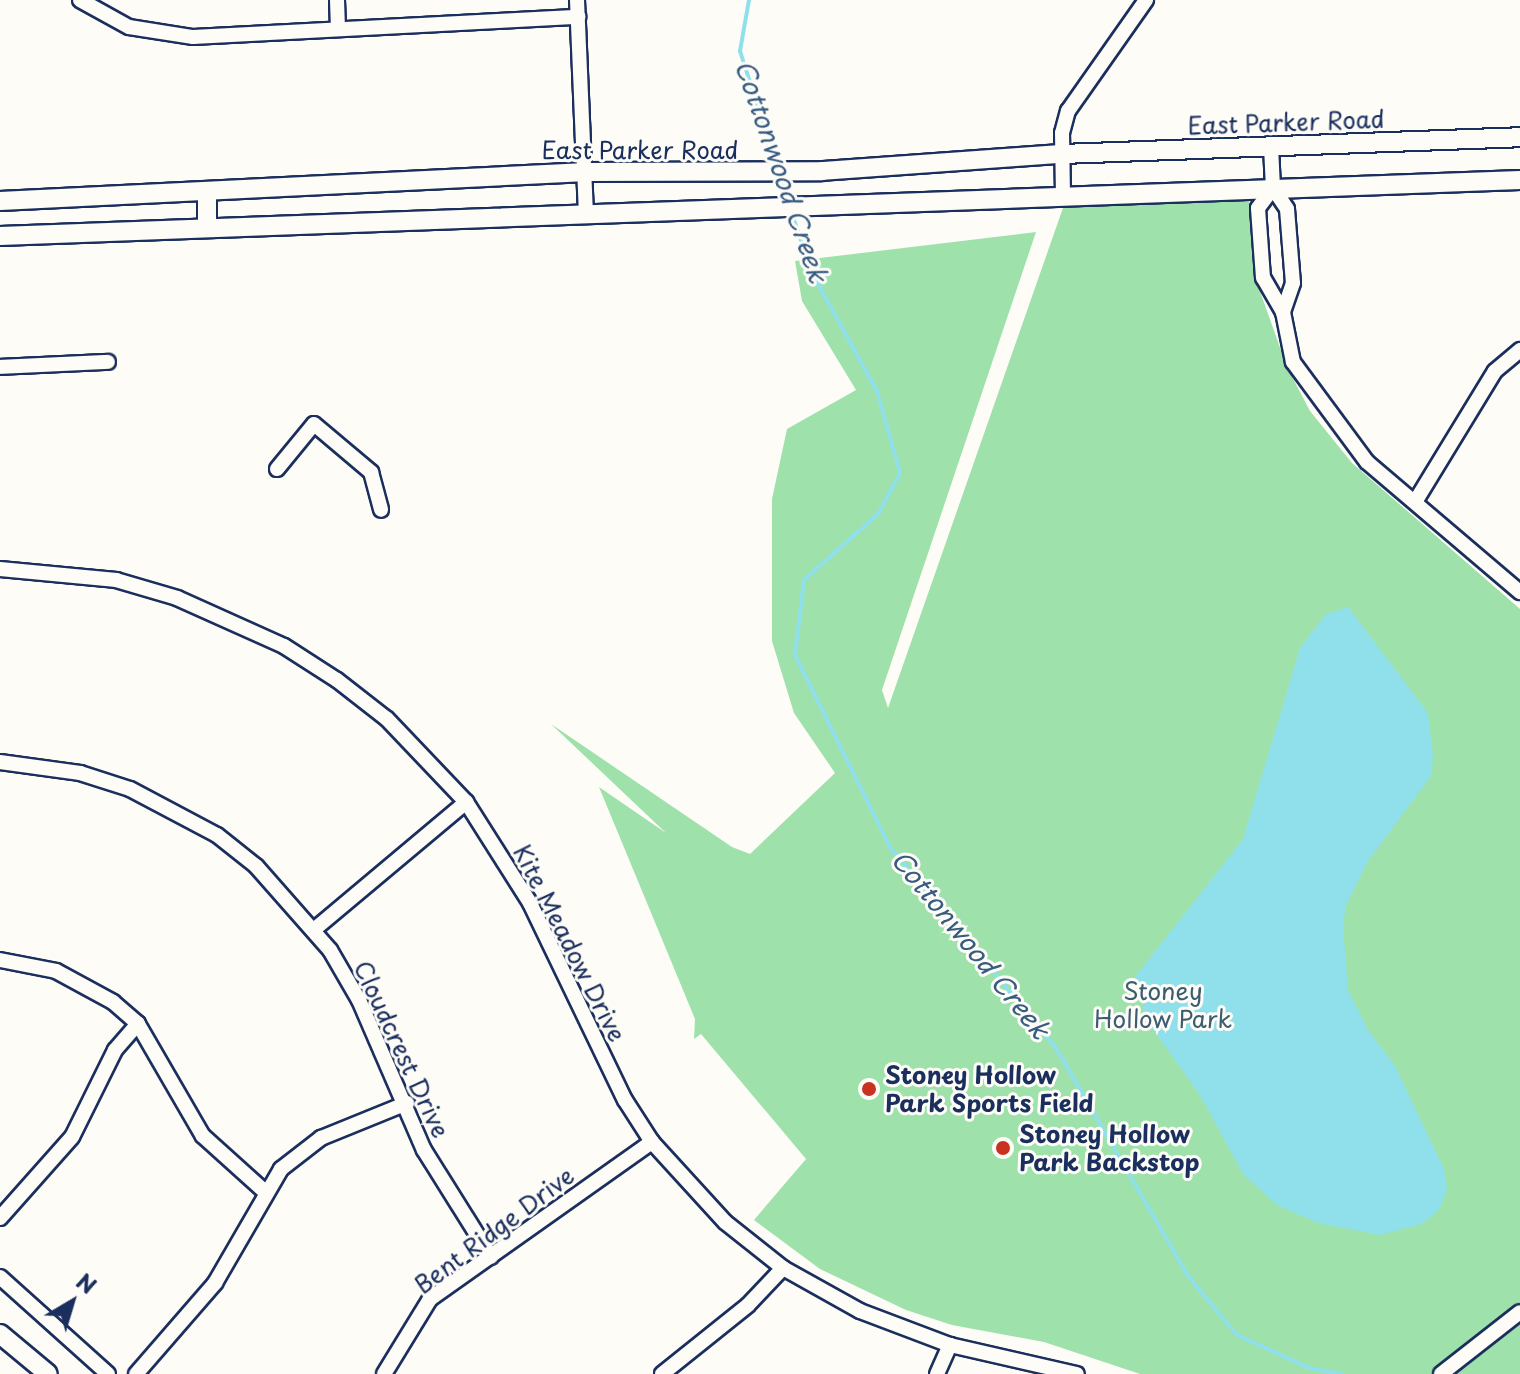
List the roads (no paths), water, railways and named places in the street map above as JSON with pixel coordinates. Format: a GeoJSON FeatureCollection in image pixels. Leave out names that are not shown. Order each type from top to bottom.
{"type":"FeatureCollection","features":[{"type":"Feature","properties":{"kind":"main road","name":"East Parker Road"},"geometry":{"type":"LineString","coordinates":[[0,201],[586,172],[742,174],[822,171],[1062,154],[1520,137]]}},
{"type":"Feature","properties":{"kind":"main road"},"geometry":{"type":"LineString","coordinates":[[0,236],[586,212],[1520,180]]}},
{"type":"Feature","properties":{"kind":"main road"},"geometry":{"type":"LineString","coordinates":[[207,191],[207,228]]}},
{"type":"Feature","properties":{"kind":"main road"},"geometry":{"type":"LineString","coordinates":[[0,1334],[48,1374]]}},
{"type":"Feature","properties":{"kind":"street"},"geometry":{"type":"LineString","coordinates":[[80,0],[129,27],[164,35],[578,17]]}},
{"type":"Feature","properties":{"kind":"street"},"geometry":{"type":"LineString","coordinates":[[337,0],[338,27]]}},
{"type":"Feature","properties":{"kind":"street"},"geometry":{"type":"LineString","coordinates":[[577,0],[586,212]]}},
{"type":"Feature","properties":{"kind":"street"},"geometry":{"type":"LineString","coordinates":[[1063,196],[1062,154],[1068,111],[1146,0]]}},
{"type":"Feature","properties":{"kind":"street"},"geometry":{"type":"LineString","coordinates":[[1271,146],[1273,188],[1287,209],[1293,283],[1283,312]]}},
{"type":"Feature","properties":{"kind":"street"},"geometry":{"type":"LineString","coordinates":[[1273,188],[1258,208],[1263,278],[1283,312],[1293,362],[1319,404],[1367,462],[1520,592]]}},
{"type":"Feature","properties":{"kind":"street"},"geometry":{"type":"LineString","coordinates":[[1415,502],[1495,371],[1520,350]]}},
{"type":"Feature","properties":{"kind":"street"},"geometry":{"type":"LineString","coordinates":[[0,367],[108,362]]}},
{"type":"Feature","properties":{"kind":"street"},"geometry":{"type":"LineString","coordinates":[[277,469],[314,424],[371,472],[381,510]]}},
{"type":"Feature","properties":{"kind":"street","name":"Kite Meadow Drive"},"geometry":{"type":"LineString","coordinates":[[0,569],[116,580],[243,625],[324,671],[387,719],[466,802],[530,903],[606,1063],[652,1142],[725,1222],[783,1268],[860,1311],[950,1345],[1077,1374]]}},
{"type":"Feature","properties":{"kind":"street","name":"Cloudcrest Drive"},"geometry":{"type":"LineString","coordinates":[[0,762],[80,773],[176,811],[256,866],[316,928],[359,1000],[407,1103],[424,1150],[491,1257]]}},
{"type":"Feature","properties":{"kind":"street"},"geometry":{"type":"LineString","coordinates":[[316,928],[466,802]]}},
{"type":"Feature","properties":{"kind":"street"},"geometry":{"type":"LineString","coordinates":[[0,960],[56,971],[113,1002],[138,1024],[203,1136],[264,1191]]}},
{"type":"Feature","properties":{"kind":"street"},"geometry":{"type":"LineString","coordinates":[[0,1218],[72,1137],[115,1050],[138,1024]]}},
{"type":"Feature","properties":{"kind":"street"},"geometry":{"type":"LineString","coordinates":[[136,1374],[215,1283],[264,1191],[281,1169],[321,1138],[407,1103]]}},
{"type":"Feature","properties":{"kind":"street","name":"Bent Ridge Drive"},"geometry":{"type":"LineString","coordinates":[[384,1374],[430,1299],[652,1142]]}},
{"type":"Feature","properties":{"kind":"street"},"geometry":{"type":"LineString","coordinates":[[662,1374],[748,1305],[783,1268]]}},
{"type":"Feature","properties":{"kind":"street"},"geometry":{"type":"LineString","coordinates":[[0,1277],[108,1374]]}},
{"type":"Feature","properties":{"kind":"street"},"geometry":{"type":"LineString","coordinates":[[1443,1373],[1520,1312]]}},
{"type":"Feature","properties":{"kind":"street"},"geometry":{"type":"LineString","coordinates":[[937,1374],[950,1345]]}},
{"type":"Feature","properties":{"kind":"water"},"geometry":{"type":"Polygon","coordinates":[[[1348,607],[1428,713],[1433,756],[1431,776],[1368,861],[1346,905],[1343,926],[1348,990],[1368,1030],[1395,1066],[1444,1169],[1447,1189],[1439,1210],[1422,1224],[1380,1235],[1318,1223],[1277,1205],[1243,1174],[1200,1095],[1147,1021],[1135,977],[1243,839],[1300,648],[1326,614],[1348,607]]]}},
{"type":"Feature","properties":{"kind":"waterway","name":"Cottonwood Creek"},"geometry":{"type":"LineString","coordinates":[[749,0],[740,51],[776,164]]}},
{"type":"Feature","properties":{"kind":"waterway","name":"Cottonwood Creek"},"geometry":{"type":"LineString","coordinates":[[779,177],[788,202]]}},
{"type":"Feature","properties":{"kind":"waterway","name":"Cottonwood Creek"},"geometry":{"type":"LineString","coordinates":[[791,211],[812,273],[877,391],[900,473],[878,514],[804,580],[795,655],[890,847],[1056,1048],[1188,1276],[1237,1335],[1309,1368],[1342,1374]]}},
{"type":"Feature","properties":{"kind":"place","name":"Stoney Hollow Park Sports Field"},"geometry":{"type":"Point","coordinates":[869,1089]}},
{"type":"Feature","properties":{"kind":"place","name":"Stoney Hollow Park Backstop"},"geometry":{"type":"Point","coordinates":[1003,1148]}},
{"type":"Feature","properties":{"kind":"park label","name":"Stoney Hollow Park"},"geometry":{"type":"Point","coordinates":[1163,1005]}}]}
